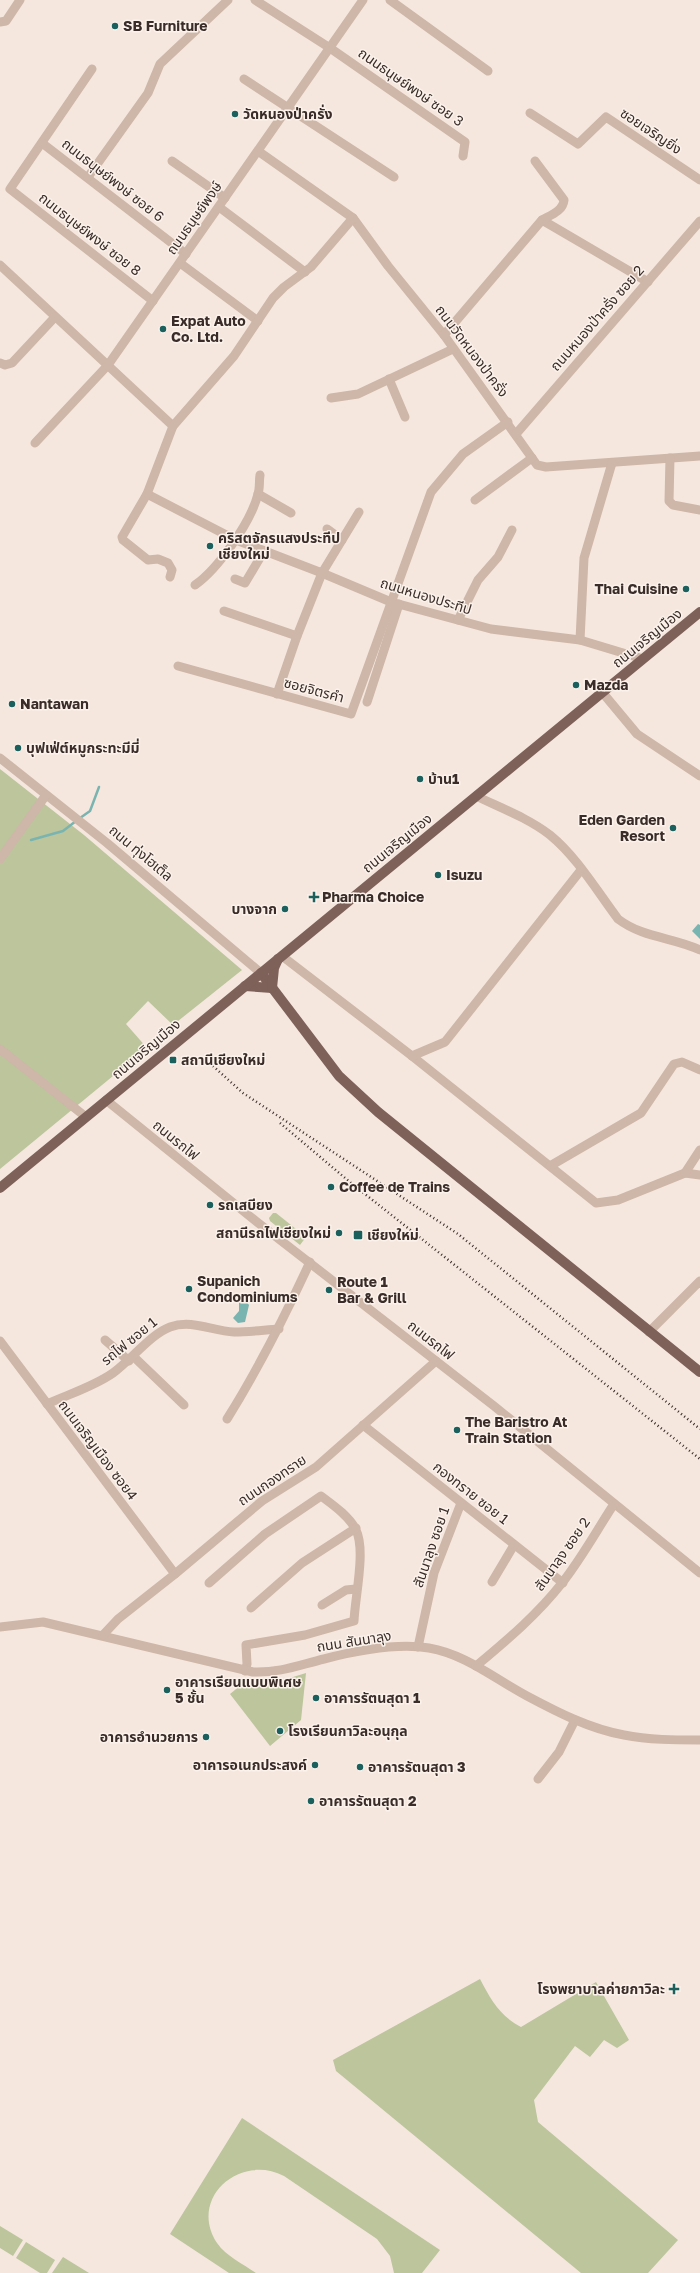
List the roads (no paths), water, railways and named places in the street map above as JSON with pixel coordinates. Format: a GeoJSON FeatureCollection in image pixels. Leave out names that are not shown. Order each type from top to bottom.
{"type":"FeatureCollection","features":[{"type":"Feature","properties":{"kind":"main road","name":"ถนนเจริญเมือง"},"geometry":{"type":"LineString","coordinates":[[0,1188],[700,612]]}},
{"type":"Feature","properties":{"kind":"main road"},"geometry":{"type":"LineString","coordinates":[[272,988],[274,968],[280,957]]}},
{"type":"Feature","properties":{"kind":"main road"},"geometry":{"type":"LineString","coordinates":[[261,973],[340,1076],[378,1112],[700,1372]]}},
{"type":"Feature","properties":{"kind":"main road"},"geometry":{"type":"LineString","coordinates":[[245,986],[272,988]]}},
{"type":"Feature","properties":{"kind":"street"},"geometry":{"type":"LineString","coordinates":[[0,22],[6,21],[20,0]]}},
{"type":"Feature","properties":{"kind":"street"},"geometry":{"type":"LineString","coordinates":[[88,177],[148,93],[160,64],[228,0]]}},
{"type":"Feature","properties":{"kind":"street"},"geometry":{"type":"LineString","coordinates":[[255,0],[330,48]]}},
{"type":"Feature","properties":{"kind":"street","name":"ถนนธนุษย์พงษ์"},"geometry":{"type":"LineString","coordinates":[[35,443],[108,365],[363,0]]}},
{"type":"Feature","properties":{"kind":"street"},"geometry":{"type":"LineString","coordinates":[[390,0],[488,71]]}},
{"type":"Feature","properties":{"kind":"street","name":"ถนนธนุษย์พงษ์ ซอย 3"},"geometry":{"type":"LineString","coordinates":[[330,48],[465,142],[463,156]]}},
{"type":"Feature","properties":{"kind":"street"},"geometry":{"type":"LineString","coordinates":[[42,143],[92,69]]}},
{"type":"Feature","properties":{"kind":"street"},"geometry":{"type":"LineString","coordinates":[[244,79],[287,109],[394,177]]}},
{"type":"Feature","properties":{"kind":"street","name":"ซอยเจริญยิ่ง"},"geometry":{"type":"LineString","coordinates":[[530,113],[578,144],[606,117],[700,180]]}},
{"type":"Feature","properties":{"kind":"street","name":"ถนนธนุษย์พงษ์ ซอย 6"},"geometry":{"type":"LineString","coordinates":[[42,143],[186,254]]}},
{"type":"Feature","properties":{"kind":"street","name":"ถนนธนุษย์พงษ์ ซอย 8"},"geometry":{"type":"LineString","coordinates":[[42,143],[10,188],[153,301]]}},
{"type":"Feature","properties":{"kind":"street","name":"ถนนวัดหนองป่าครั่ง"},"geometry":{"type":"LineString","coordinates":[[258,151],[356,222],[370,242],[454,348],[508,422],[537,465],[546,467],[700,456]]}},
{"type":"Feature","properties":{"kind":"street"},"geometry":{"type":"LineString","coordinates":[[172,161],[225,198]]}},
{"type":"Feature","properties":{"kind":"street"},"geometry":{"type":"LineString","coordinates":[[444,335],[542,220],[558,211],[564,204],[564,200],[534,161]]}},
{"type":"Feature","properties":{"kind":"street"},"geometry":{"type":"LineString","coordinates":[[219,207],[305,272]]}},
{"type":"Feature","properties":{"kind":"street"},"geometry":{"type":"LineString","coordinates":[[542,220],[648,282]]}},
{"type":"Feature","properties":{"kind":"street","name":"ถนนหนองป่าครั่ง ซอย 2"},"geometry":{"type":"LineString","coordinates":[[516,434],[700,221]]}},
{"type":"Feature","properties":{"kind":"street"},"geometry":{"type":"LineString","coordinates":[[170,577],[172,570],[168,562],[158,559],[148,560],[122,538],[147,494],[173,426],[234,356],[284,287],[305,272],[356,222]]}},
{"type":"Feature","properties":{"kind":"street"},"geometry":{"type":"LineString","coordinates":[[180,262],[258,321]]}},
{"type":"Feature","properties":{"kind":"street"},"geometry":{"type":"LineString","coordinates":[[0,265],[173,426]]}},
{"type":"Feature","properties":{"kind":"street"},"geometry":{"type":"LineString","coordinates":[[0,363],[12,363],[55,317]]}},
{"type":"Feature","properties":{"kind":"street"},"geometry":{"type":"LineString","coordinates":[[330,398],[358,394],[454,348]]}},
{"type":"Feature","properties":{"kind":"street"},"geometry":{"type":"LineString","coordinates":[[389,379],[405,417]]}},
{"type":"Feature","properties":{"kind":"street"},"geometry":{"type":"LineString","coordinates":[[367,702],[395,603],[431,492],[463,454],[508,422]]}},
{"type":"Feature","properties":{"kind":"street"},"geometry":{"type":"LineString","coordinates":[[475,500],[532,458]]}},
{"type":"Feature","properties":{"kind":"street"},"geometry":{"type":"LineString","coordinates":[[670,458],[670,503],[700,510]]}},
{"type":"Feature","properties":{"kind":"street"},"geometry":{"type":"LineString","coordinates":[[580,640],[584,558],[612,463]]}},
{"type":"Feature","properties":{"kind":"street"},"geometry":{"type":"LineString","coordinates":[[195,586],[203,580],[236,540],[258,494],[260,476]]}},
{"type":"Feature","properties":{"kind":"street","name":"ถนนหนองประทีป"},"geometry":{"type":"LineString","coordinates":[[147,494],[236,540],[395,603],[491,630],[580,640],[643,659]]}},
{"type":"Feature","properties":{"kind":"street"},"geometry":{"type":"LineString","coordinates":[[258,494],[291,513]]}},
{"type":"Feature","properties":{"kind":"street"},"geometry":{"type":"LineString","coordinates":[[277,694],[297,636],[322,573],[359,512]]}},
{"type":"Feature","properties":{"kind":"street"},"geometry":{"type":"LineString","coordinates":[[327,529],[342,540]]}},
{"type":"Feature","properties":{"kind":"street"},"geometry":{"type":"LineString","coordinates":[[458,620],[478,580],[498,557],[512,530]]}},
{"type":"Feature","properties":{"kind":"street"},"geometry":{"type":"LineString","coordinates":[[235,579],[245,583],[264,552]]}},
{"type":"Feature","properties":{"kind":"street","name":"ซอยจิตรคำ"},"geometry":{"type":"LineString","coordinates":[[178,666],[351,714],[395,603]]}},
{"type":"Feature","properties":{"kind":"street"},"geometry":{"type":"LineString","coordinates":[[224,611],[297,636]]}},
{"type":"Feature","properties":{"kind":"street"},"geometry":{"type":"LineString","coordinates":[[602,692],[637,734],[700,776]]}},
{"type":"Feature","properties":{"kind":"street","name":"ถนน ทุ่งโฮเต็ล"},"geometry":{"type":"LineString","coordinates":[[0,758],[46,796],[86,826],[261,973]]}},
{"type":"Feature","properties":{"kind":"street"},"geometry":{"type":"LineString","coordinates":[[0,859],[46,796]]}},
{"type":"Feature","properties":{"kind":"street"},"geometry":{"type":"LineString","coordinates":[[476,796],[538,827],[561,845],[618,919],[628,927],[648,936],[700,950]]}},
{"type":"Feature","properties":{"kind":"street"},"geometry":{"type":"LineString","coordinates":[[412,1056],[446,1042],[581,870]]}},
{"type":"Feature","properties":{"kind":"street"},"geometry":{"type":"LineString","coordinates":[[280,957],[412,1056],[596,1202],[600,1203],[618,1200],[686,1173],[700,1176]]}},
{"type":"Feature","properties":{"kind":"street"},"geometry":{"type":"LineString","coordinates":[[0,1049],[86,1117]]}},
{"type":"Feature","properties":{"kind":"street"},"geometry":{"type":"LineString","coordinates":[[550,1166],[641,1113],[674,1064],[682,1062],[700,1070]]}},
{"type":"Feature","properties":{"kind":"street","name":"ถนนรถไฟ"},"geometry":{"type":"LineString","coordinates":[[106,1100],[175,1158],[494,1406],[700,1573]]}},
{"type":"Feature","properties":{"kind":"street"},"geometry":{"type":"LineString","coordinates":[[686,1173],[700,1150]]}},
{"type":"Feature","properties":{"kind":"street"},"geometry":{"type":"LineString","coordinates":[[227,1419],[252,1379],[279,1329],[310,1262]]}},
{"type":"Feature","properties":{"kind":"street"},"geometry":{"type":"LineString","coordinates":[[649,1332],[700,1281]]}},
{"type":"Feature","properties":{"kind":"street","name":"รถไฟ ซอย 1"},"geometry":{"type":"LineString","coordinates":[[47,1404],[94,1384],[112,1374],[157,1335],[169,1327],[181,1324],[234,1332],[279,1329]]}},
{"type":"Feature","properties":{"kind":"street"},"geometry":{"type":"LineString","coordinates":[[105,1340],[131,1359],[184,1405]]}},
{"type":"Feature","properties":{"kind":"street","name":"ถนนเจริญเมือง ซอย4"},"geometry":{"type":"LineString","coordinates":[[0,1341],[176,1574]]}},
{"type":"Feature","properties":{"kind":"street","name":"ถนนกองทราย"},"geometry":{"type":"LineString","coordinates":[[103,1635],[118,1619],[176,1574],[262,1501],[316,1467],[436,1361]]}},
{"type":"Feature","properties":{"kind":"street","name":"กองทราย ซอย 1"},"geometry":{"type":"LineString","coordinates":[[363,1425],[563,1583]]}},
{"type":"Feature","properties":{"kind":"street"},"geometry":{"type":"LineString","coordinates":[[209,1583],[265,1534],[321,1496],[339,1510],[356,1528],[361,1548],[354,1621],[305,1635],[246,1645],[247,1664],[245,1670]]}},
{"type":"Feature","properties":{"kind":"street","name":"สันนาลุง ซอย 1"},"geometry":{"type":"LineString","coordinates":[[418,1647],[434,1573],[461,1503]]}},
{"type":"Feature","properties":{"kind":"street","name":"สันนาลุง ซอย 2"},"geometry":{"type":"LineString","coordinates":[[476,1666],[514,1635],[563,1583],[614,1504]]}},
{"type":"Feature","properties":{"kind":"street"},"geometry":{"type":"LineString","coordinates":[[251,1608],[302,1563],[356,1528]]}},
{"type":"Feature","properties":{"kind":"street"},"geometry":{"type":"LineString","coordinates":[[492,1582],[514,1545]]}},
{"type":"Feature","properties":{"kind":"street"},"geometry":{"type":"LineString","coordinates":[[322,1606],[346,1590],[356,1589]]}},
{"type":"Feature","properties":{"kind":"street","name":"ถนน สันนาลุง"},"geometry":{"type":"LineString","coordinates":[[0,1627],[43,1622],[103,1635],[245,1670],[274,1673],[346,1653],[379,1649],[418,1647],[430,1648],[453,1655],[476,1666],[526,1695],[575,1720],[624,1735],[650,1739],[700,1740]]}},
{"type":"Feature","properties":{"kind":"street"},"geometry":{"type":"LineString","coordinates":[[538,1780],[559,1752],[575,1720]]}},
{"type":"Feature","properties":{"kind":"water"},"geometry":{"type":"Polygon","coordinates":[[[698,924],[700,925],[700,939],[692,931],[698,924]]]}},
{"type":"Feature","properties":{"kind":"water"},"geometry":{"type":"Polygon","coordinates":[[[244,1299],[249,1305],[245,1322],[238,1323],[233,1318],[239,1311],[239,1302],[244,1299]]]}},
{"type":"Feature","properties":{"kind":"waterway"},"geometry":{"type":"LineString","coordinates":[[80,818],[90,811],[99,787]]}},
{"type":"Feature","properties":{"kind":"waterway"},"geometry":{"type":"LineString","coordinates":[[31,840],[63,831],[76,821]]}},
{"type":"Feature","properties":{"kind":"railway"},"geometry":{"type":"LineString","coordinates":[[213,1066],[243,1093],[458,1234],[700,1429]]}},
{"type":"Feature","properties":{"kind":"railway"},"geometry":{"type":"LineString","coordinates":[[280,1123],[351,1183],[700,1459]]}},
{"type":"Feature","properties":{"kind":"place","name":"SB Furniture"},"geometry":{"type":"Point","coordinates":[115,26]}},
{"type":"Feature","properties":{"kind":"place","name":"วัดหนองป่าครั่ง"},"geometry":{"type":"Point","coordinates":[235,114]}},
{"type":"Feature","properties":{"kind":"place","name":"Expat Auto Co. Ltd."},"geometry":{"type":"Point","coordinates":[163,329]}},
{"type":"Feature","properties":{"kind":"place","name":"คริสตจักรแสงประทีป เชียงใหม่"},"geometry":{"type":"Point","coordinates":[210,546]}},
{"type":"Feature","properties":{"kind":"place","name":"Thai Cuisine"},"geometry":{"type":"Point","coordinates":[686,589]}},
{"type":"Feature","properties":{"kind":"place","name":"Mazda"},"geometry":{"type":"Point","coordinates":[576,685]}},
{"type":"Feature","properties":{"kind":"place","name":"Nantawan"},"geometry":{"type":"Point","coordinates":[12,704]}},
{"type":"Feature","properties":{"kind":"place","name":"บุฟเฟ่ต์หมูกระทะมีมี่"},"geometry":{"type":"Point","coordinates":[18,748]}},
{"type":"Feature","properties":{"kind":"place","name":"บ้าน1"},"geometry":{"type":"Point","coordinates":[420,779]}},
{"type":"Feature","properties":{"kind":"place","name":"Eden Garden Resort"},"geometry":{"type":"Point","coordinates":[673,828]}},
{"type":"Feature","properties":{"kind":"place","name":"Isuzu"},"geometry":{"type":"Point","coordinates":[438,875]}},
{"type":"Feature","properties":{"kind":"place","name":"Pharma Choice"},"geometry":{"type":"Point","coordinates":[314,897]}},
{"type":"Feature","properties":{"kind":"place","name":"บางจาก"},"geometry":{"type":"Point","coordinates":[285,909]}},
{"type":"Feature","properties":{"kind":"place","name":"สถานีเชียงใหม่"},"geometry":{"type":"Point","coordinates":[173,1060]}},
{"type":"Feature","properties":{"kind":"place","name":"Coffee de Trains"},"geometry":{"type":"Point","coordinates":[331,1187]}},
{"type":"Feature","properties":{"kind":"place","name":"รถเสบียง"},"geometry":{"type":"Point","coordinates":[210,1205]}},
{"type":"Feature","properties":{"kind":"place","name":"สถานีรถไฟเชียงใหม่"},"geometry":{"type":"Point","coordinates":[339,1233]}},
{"type":"Feature","properties":{"kind":"place","name":"เชียงใหม่"},"geometry":{"type":"Point","coordinates":[358,1235]}},
{"type":"Feature","properties":{"kind":"place","name":"Supanich Condominiums"},"geometry":{"type":"Point","coordinates":[189,1289]}},
{"type":"Feature","properties":{"kind":"place","name":"Route 1 Bar & Grill"},"geometry":{"type":"Point","coordinates":[329,1290]}},
{"type":"Feature","properties":{"kind":"place","name":"The Baristro At Train Station"},"geometry":{"type":"Point","coordinates":[457,1430]}},
{"type":"Feature","properties":{"kind":"place","name":"อาคารเรียนแบบพิเศษ 5 ชั้น"},"geometry":{"type":"Point","coordinates":[167,1690]}},
{"type":"Feature","properties":{"kind":"place","name":"อาคารรัตนสุดา 1"},"geometry":{"type":"Point","coordinates":[316,1698]}},
{"type":"Feature","properties":{"kind":"place","name":"โรงเรียนกาวิละอนุกุล"},"geometry":{"type":"Point","coordinates":[280,1731]}},
{"type":"Feature","properties":{"kind":"place","name":"อาคารอำนวยการ"},"geometry":{"type":"Point","coordinates":[206,1737]}},
{"type":"Feature","properties":{"kind":"place","name":"อาคารอเนกประสงค์"},"geometry":{"type":"Point","coordinates":[315,1765]}},
{"type":"Feature","properties":{"kind":"place","name":"อาคารรัตนสุดา 3"},"geometry":{"type":"Point","coordinates":[360,1767]}},
{"type":"Feature","properties":{"kind":"place","name":"อาคารรัตนสุดา 2"},"geometry":{"type":"Point","coordinates":[311,1801]}},
{"type":"Feature","properties":{"kind":"place","name":"โรงพยาบาลค่ายกาวิละ"},"geometry":{"type":"Point","coordinates":[674,1989]}}]}
